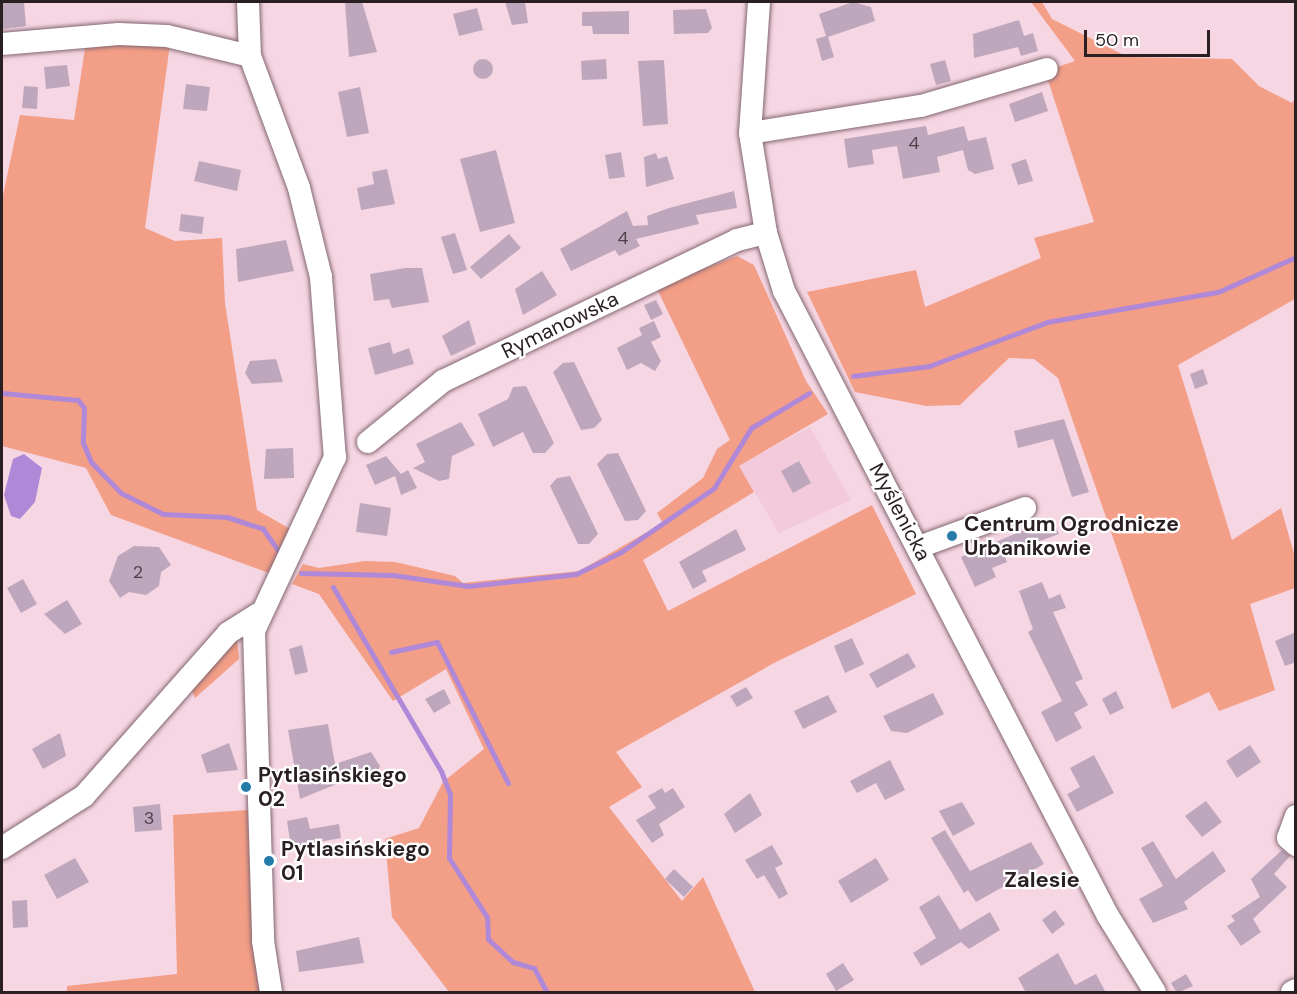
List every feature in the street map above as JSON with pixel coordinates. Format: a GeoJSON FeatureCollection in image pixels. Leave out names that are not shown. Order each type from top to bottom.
{"type":"FeatureCollection","features":[{"type":"Feature","properties":{"kind":"street"},"geometry":{"type":"LineString","coordinates":[[248,2],[250,56],[298,188],[321,277],[335,457],[258,614],[252,661],[263,941],[271,993]]}},
{"type":"Feature","properties":{"kind":"street","name":"Myślenicka"},"geometry":{"type":"LineString","coordinates":[[759,2],[750,133],[766,233],[803,336],[919,547],[1108,916],[1155,993]]}},
{"type":"Feature","properties":{"kind":"street"},"geometry":{"type":"LineString","coordinates":[[2,44],[119,34],[167,36],[250,56]]}},
{"type":"Feature","properties":{"kind":"street"},"geometry":{"type":"LineString","coordinates":[[750,133],[921,106],[1047,69]]}},
{"type":"Feature","properties":{"kind":"street","name":"Rymanowska"},"geometry":{"type":"LineString","coordinates":[[368,442],[442,381],[737,240],[766,233]]}},
{"type":"Feature","properties":{"kind":"street"},"geometry":{"type":"LineString","coordinates":[[919,547],[1025,508]]}},
{"type":"Feature","properties":{"kind":"street"},"geometry":{"type":"LineString","coordinates":[[2,848],[84,796],[228,633],[258,614]]}},
{"type":"Feature","properties":{"kind":"street"},"geometry":{"type":"LineString","coordinates":[[1296,816],[1288,838],[1296,845]]}},
{"type":"Feature","properties":{"kind":"shaded area"},"geometry":{"type":"Polygon","coordinates":[[[1031,2],[1042,2],[1052,19],[1128,57],[1232,59],[1259,86],[1292,103],[1295,99],[1295,299],[1178,365],[1232,540],[1281,508],[1295,557],[1295,588],[1250,604],[1275,690],[1219,711],[1209,692],[1172,709],[1058,378],[1034,359],[1009,358],[960,405],[926,406],[855,392],[807,292],[916,270],[925,307],[1041,258],[1034,238],[1094,222],[1045,71],[1075,61],[1031,2]]]}},
{"type":"Feature","properties":{"kind":"shaded area"},"geometry":{"type":"Polygon","coordinates":[[[86,42],[170,44],[145,228],[175,241],[222,238],[225,303],[257,510],[292,530],[269,573],[111,515],[86,468],[2,446],[2,200],[20,115],[74,120],[86,42]]]}},
{"type":"Feature","properties":{"kind":"shaded area"},"geometry":{"type":"Polygon","coordinates":[[[737,256],[754,265],[806,381],[828,414],[739,466],[754,492],[643,560],[668,611],[872,505],[916,594],[774,663],[616,752],[642,787],[609,807],[682,901],[703,877],[755,992],[449,992],[392,917],[385,839],[419,828],[443,782],[484,749],[446,669],[393,701],[319,594],[292,584],[303,564],[319,568],[365,561],[395,562],[455,576],[463,583],[579,571],[663,523],[657,513],[703,478],[717,449],[730,440],[656,287],[737,256]]]}},
{"type":"Feature","properties":{"kind":"shaded area"},"geometry":{"type":"Polygon","coordinates":[[[810,427],[851,500],[779,533],[739,466],[810,427]]]}},
{"type":"Feature","properties":{"kind":"shaded area"},"geometry":{"type":"Polygon","coordinates":[[[24,454],[42,468],[35,502],[20,519],[11,516],[4,495],[13,459],[24,454]]]}},
{"type":"Feature","properties":{"kind":"shaded area"},"geometry":{"type":"Polygon","coordinates":[[[237,637],[239,659],[195,698],[191,688],[237,637]]]}},
{"type":"Feature","properties":{"kind":"shaded area"},"geometry":{"type":"Polygon","coordinates":[[[248,810],[259,992],[67,992],[67,986],[177,974],[173,815],[248,810]]]}},
{"type":"Feature","properties":{"kind":"building"},"geometry":{"type":"Polygon","coordinates":[[[24,2],[26,26],[2,29],[2,3],[24,2]]]}},
{"type":"Feature","properties":{"kind":"building"},"geometry":{"type":"Polygon","coordinates":[[[345,2],[362,2],[377,52],[349,57],[345,2]]]}},
{"type":"Feature","properties":{"kind":"building"},"geometry":{"type":"Polygon","coordinates":[[[505,2],[525,2],[528,23],[512,25],[505,2]]]}},
{"type":"Feature","properties":{"kind":"building"},"geometry":{"type":"Polygon","coordinates":[[[853,2],[871,7],[875,21],[828,37],[834,57],[822,61],[816,39],[826,36],[819,14],[853,2]]]}},
{"type":"Feature","properties":{"kind":"building"},"geometry":{"type":"Polygon","coordinates":[[[477,8],[483,30],[459,36],[453,14],[477,8]]]}},
{"type":"Feature","properties":{"kind":"building"},"geometry":{"type":"Polygon","coordinates":[[[706,9],[712,28],[708,33],[674,34],[673,10],[706,9]]]}},
{"type":"Feature","properties":{"kind":"building"},"geometry":{"type":"Polygon","coordinates":[[[629,11],[629,34],[593,34],[592,26],[582,26],[582,12],[629,11]]]}},
{"type":"Feature","properties":{"kind":"building"},"geometry":{"type":"Polygon","coordinates":[[[1019,20],[1024,36],[1033,33],[1038,51],[1021,56],[1018,47],[974,58],[973,34],[1019,20]]]}},
{"type":"Feature","properties":{"kind":"building"},"geometry":{"type":"Polygon","coordinates":[[[483,59],[490,62],[493,69],[490,76],[483,79],[476,76],[473,69],[476,62],[483,59]]]}},
{"type":"Feature","properties":{"kind":"building"},"geometry":{"type":"Polygon","coordinates":[[[606,59],[607,79],[582,80],[581,61],[606,59]]]}},
{"type":"Feature","properties":{"kind":"building"},"geometry":{"type":"Polygon","coordinates":[[[664,60],[668,124],[643,126],[638,61],[664,60]]]}},
{"type":"Feature","properties":{"kind":"building"},"geometry":{"type":"Polygon","coordinates":[[[945,60],[951,81],[936,85],[930,64],[945,60]]]}},
{"type":"Feature","properties":{"kind":"building"},"geometry":{"type":"Polygon","coordinates":[[[67,65],[70,86],[46,89],[44,67],[67,65]]]}},
{"type":"Feature","properties":{"kind":"building"},"geometry":{"type":"Polygon","coordinates":[[[186,84],[210,87],[207,111],[183,109],[186,84]]]}},
{"type":"Feature","properties":{"kind":"building"},"geometry":{"type":"Polygon","coordinates":[[[24,86],[38,87],[37,109],[22,108],[24,86]]]}},
{"type":"Feature","properties":{"kind":"building"},"geometry":{"type":"Polygon","coordinates":[[[360,87],[369,133],[347,137],[338,92],[360,87]]]}},
{"type":"Feature","properties":{"kind":"building"},"geometry":{"type":"Polygon","coordinates":[[[1042,92],[1048,111],[1015,122],[1009,104],[1042,92]]]}},
{"type":"Feature","properties":{"kind":"building"},"geometry":{"type":"Polygon","coordinates":[[[926,126],[928,135],[964,126],[968,141],[986,137],[994,169],[975,174],[968,170],[963,150],[937,157],[940,172],[903,179],[897,146],[872,150],[874,164],[848,168],[844,139],[926,126]]]}},
{"type":"Feature","properties":{"kind":"building"},"geometry":{"type":"Polygon","coordinates":[[[496,150],[515,223],[480,232],[460,159],[496,150]]]}},
{"type":"Feature","properties":{"kind":"building"},"geometry":{"type":"Polygon","coordinates":[[[621,152],[625,177],[609,179],[605,155],[621,152]]]}},
{"type":"Feature","properties":{"kind":"building"},"geometry":{"type":"Polygon","coordinates":[[[656,153],[658,159],[667,156],[674,179],[646,187],[644,157],[656,153]]]}},
{"type":"Feature","properties":{"kind":"building"},"geometry":{"type":"Polygon","coordinates":[[[1026,159],[1033,181],[1018,185],[1011,164],[1026,159]]]}},
{"type":"Feature","properties":{"kind":"building"},"geometry":{"type":"Polygon","coordinates":[[[199,161],[241,170],[237,191],[194,181],[199,161]]]}},
{"type":"Feature","properties":{"kind":"building"},"geometry":{"type":"Polygon","coordinates":[[[387,169],[395,204],[361,210],[357,188],[374,184],[372,172],[387,169]]]}},
{"type":"Feature","properties":{"kind":"building"},"geometry":{"type":"Polygon","coordinates":[[[734,191],[737,208],[696,215],[699,224],[636,239],[640,246],[619,256],[615,250],[571,271],[560,249],[627,211],[633,226],[648,225],[647,216],[734,191]]]}},
{"type":"Feature","properties":{"kind":"building"},"geometry":{"type":"Polygon","coordinates":[[[181,214],[204,217],[202,234],[179,231],[181,214]]]}},
{"type":"Feature","properties":{"kind":"building"},"geometry":{"type":"Polygon","coordinates":[[[455,233],[467,270],[453,274],[441,237],[455,233]]]}},
{"type":"Feature","properties":{"kind":"building"},"geometry":{"type":"Polygon","coordinates":[[[509,234],[521,248],[481,279],[470,267],[509,234]]]}},
{"type":"Feature","properties":{"kind":"building"},"geometry":{"type":"Polygon","coordinates":[[[286,240],[294,271],[238,282],[236,249],[286,240]]]}},
{"type":"Feature","properties":{"kind":"building"},"geometry":{"type":"Polygon","coordinates":[[[405,268],[422,268],[429,302],[392,308],[389,299],[374,301],[370,274],[405,268]]]}},
{"type":"Feature","properties":{"kind":"building"},"geometry":{"type":"Polygon","coordinates":[[[542,271],[557,295],[523,315],[515,289],[542,271]]]}},
{"type":"Feature","properties":{"kind":"building"},"geometry":{"type":"Polygon","coordinates":[[[656,300],[663,314],[651,320],[644,305],[656,300]]]}},
{"type":"Feature","properties":{"kind":"building"},"geometry":{"type":"Polygon","coordinates":[[[469,320],[476,344],[451,356],[442,336],[469,320]]]}},
{"type":"Feature","properties":{"kind":"building"},"geometry":{"type":"Polygon","coordinates":[[[654,321],[661,337],[651,342],[661,361],[655,371],[641,363],[627,370],[617,348],[642,335],[639,328],[654,321]]]}},
{"type":"Feature","properties":{"kind":"building"},"geometry":{"type":"Polygon","coordinates":[[[390,342],[393,354],[409,348],[414,364],[375,375],[368,348],[390,342]]]}},
{"type":"Feature","properties":{"kind":"building"},"geometry":{"type":"Polygon","coordinates":[[[276,359],[283,382],[252,384],[245,373],[250,361],[276,359]]]}},
{"type":"Feature","properties":{"kind":"building"},"geometry":{"type":"Polygon","coordinates":[[[574,362],[602,420],[594,428],[581,430],[553,372],[563,363],[574,362]]]}},
{"type":"Feature","properties":{"kind":"building"},"geometry":{"type":"Polygon","coordinates":[[[1203,369],[1208,384],[1195,389],[1190,374],[1203,369]]]}},
{"type":"Feature","properties":{"kind":"building"},"geometry":{"type":"Polygon","coordinates":[[[526,386],[554,443],[545,453],[533,453],[523,432],[493,447],[478,414],[508,399],[513,387],[526,386]]]}},
{"type":"Feature","properties":{"kind":"building"},"geometry":{"type":"Polygon","coordinates":[[[1064,419],[1089,492],[1072,497],[1053,439],[1018,448],[1014,431],[1064,419]]]}},
{"type":"Feature","properties":{"kind":"building"},"geometry":{"type":"Polygon","coordinates":[[[461,422],[475,445],[452,456],[449,479],[439,481],[413,468],[425,462],[416,444],[461,422]]]}},
{"type":"Feature","properties":{"kind":"building"},"geometry":{"type":"Polygon","coordinates":[[[293,448],[294,478],[264,479],[266,449],[293,448]]]}},
{"type":"Feature","properties":{"kind":"building"},"geometry":{"type":"Polygon","coordinates":[[[618,453],[646,511],[638,520],[625,521],[597,464],[607,454],[618,453]]]}},
{"type":"Feature","properties":{"kind":"building"},"geometry":{"type":"Polygon","coordinates":[[[386,456],[401,474],[408,470],[417,488],[401,495],[395,476],[375,485],[366,465],[386,456]]]}},
{"type":"Feature","properties":{"kind":"building"},"geometry":{"type":"Polygon","coordinates":[[[799,461],[811,483],[793,493],[781,471],[799,461]]]}},
{"type":"Feature","properties":{"kind":"building"},"geometry":{"type":"Polygon","coordinates":[[[570,476],[598,534],[589,544],[578,544],[550,486],[557,478],[570,476]]]}},
{"type":"Feature","properties":{"kind":"building"},"geometry":{"type":"Polygon","coordinates":[[[360,503],[391,508],[387,536],[356,532],[360,503]]]}},
{"type":"Feature","properties":{"kind":"building"},"geometry":{"type":"Polygon","coordinates":[[[1052,518],[1059,534],[1004,554],[1007,562],[992,568],[996,577],[975,587],[961,557],[1052,518]]]}},
{"type":"Feature","properties":{"kind":"building"},"geometry":{"type":"Polygon","coordinates":[[[736,529],[746,550],[702,571],[707,581],[693,589],[679,562],[736,529]]]}},
{"type":"Feature","properties":{"kind":"building"},"geometry":{"type":"Polygon","coordinates":[[[134,546],[159,547],[171,565],[161,572],[159,586],[146,595],[129,592],[120,598],[109,581],[118,556],[134,546]]]}},
{"type":"Feature","properties":{"kind":"building"},"geometry":{"type":"Polygon","coordinates":[[[23,579],[37,604],[21,613],[7,588],[23,579]]]}},
{"type":"Feature","properties":{"kind":"building"},"geometry":{"type":"Polygon","coordinates":[[[1042,582],[1049,599],[1060,594],[1066,608],[1053,612],[1083,679],[1075,682],[1088,705],[1074,713],[1082,728],[1056,742],[1041,712],[1062,701],[1028,632],[1033,629],[1019,591],[1042,582]]]}},
{"type":"Feature","properties":{"kind":"building"},"geometry":{"type":"Polygon","coordinates":[[[67,600],[82,624],[65,634],[44,614],[67,600]]]}},
{"type":"Feature","properties":{"kind":"building"},"geometry":{"type":"Polygon","coordinates":[[[1296,632],[1296,662],[1285,666],[1275,641],[1296,632]]]}},
{"type":"Feature","properties":{"kind":"building"},"geometry":{"type":"Polygon","coordinates":[[[852,638],[864,664],[845,673],[834,646],[852,638]]]}},
{"type":"Feature","properties":{"kind":"building"},"geometry":{"type":"Polygon","coordinates":[[[302,645],[308,672],[295,675],[289,649],[302,645]]]}},
{"type":"Feature","properties":{"kind":"building"},"geometry":{"type":"Polygon","coordinates":[[[908,653],[916,667],[877,688],[869,674],[908,653]]]}},
{"type":"Feature","properties":{"kind":"building"},"geometry":{"type":"Polygon","coordinates":[[[746,687],[753,698],[737,707],[730,696],[746,687]]]}},
{"type":"Feature","properties":{"kind":"building"},"geometry":{"type":"Polygon","coordinates":[[[444,689],[451,703],[434,713],[425,699],[444,689]]]}},
{"type":"Feature","properties":{"kind":"building"},"geometry":{"type":"Polygon","coordinates":[[[1116,691],[1124,708],[1110,715],[1102,699],[1116,691]]]}},
{"type":"Feature","properties":{"kind":"building"},"geometry":{"type":"Polygon","coordinates":[[[933,693],[944,714],[907,733],[891,731],[883,716],[933,693]]]}},
{"type":"Feature","properties":{"kind":"building"},"geometry":{"type":"Polygon","coordinates":[[[828,695],[837,712],[803,729],[794,711],[828,695]]]}},
{"type":"Feature","properties":{"kind":"building"},"geometry":{"type":"Polygon","coordinates":[[[328,724],[335,764],[371,752],[380,766],[376,776],[356,782],[354,777],[300,799],[288,730],[328,724]]]}},
{"type":"Feature","properties":{"kind":"building"},"geometry":{"type":"Polygon","coordinates":[[[60,733],[66,756],[43,769],[32,749],[60,733]]]}},
{"type":"Feature","properties":{"kind":"building"},"geometry":{"type":"Polygon","coordinates":[[[229,743],[238,770],[207,773],[201,755],[229,743]]]}},
{"type":"Feature","properties":{"kind":"building"},"geometry":{"type":"Polygon","coordinates":[[[1250,745],[1261,762],[1237,778],[1226,761],[1250,745]]]}},
{"type":"Feature","properties":{"kind":"building"},"geometry":{"type":"Polygon","coordinates":[[[1094,755],[1114,793],[1077,812],[1067,794],[1080,787],[1070,768],[1094,755]]]}},
{"type":"Feature","properties":{"kind":"building"},"geometry":{"type":"Polygon","coordinates":[[[890,760],[905,790],[885,800],[876,783],[857,793],[850,781],[890,760]]]}},
{"type":"Feature","properties":{"kind":"building"},"geometry":{"type":"Polygon","coordinates":[[[662,788],[665,793],[673,788],[685,807],[659,824],[664,835],[652,843],[636,820],[656,808],[648,796],[662,788]]]}},
{"type":"Feature","properties":{"kind":"building"},"geometry":{"type":"Polygon","coordinates":[[[750,793],[762,815],[735,833],[724,814],[750,793]]]}},
{"type":"Feature","properties":{"kind":"building"},"geometry":{"type":"Polygon","coordinates":[[[1206,801],[1222,822],[1202,837],[1185,816],[1206,801]]]}},
{"type":"Feature","properties":{"kind":"building"},"geometry":{"type":"Polygon","coordinates":[[[962,802],[975,824],[953,836],[939,811],[962,802]]]}},
{"type":"Feature","properties":{"kind":"building"},"geometry":{"type":"Polygon","coordinates":[[[160,804],[162,830],[135,832],[133,807],[160,804]]]}},
{"type":"Feature","properties":{"kind":"building"},"geometry":{"type":"Polygon","coordinates":[[[307,817],[310,829],[339,824],[341,838],[291,847],[287,821],[307,817]]]}},
{"type":"Feature","properties":{"kind":"building"},"geometry":{"type":"Polygon","coordinates":[[[945,830],[970,871],[1031,842],[1044,864],[976,902],[968,890],[964,893],[931,838],[945,830]]]}},
{"type":"Feature","properties":{"kind":"building"},"geometry":{"type":"Polygon","coordinates":[[[1153,841],[1176,879],[1213,851],[1226,871],[1184,902],[1188,909],[1153,923],[1139,899],[1163,886],[1141,848],[1153,841]]]}},
{"type":"Feature","properties":{"kind":"building"},"geometry":{"type":"Polygon","coordinates":[[[772,845],[783,864],[775,868],[788,894],[779,899],[764,875],[757,879],[745,860],[772,845]]]}},
{"type":"Feature","properties":{"kind":"building"},"geometry":{"type":"Polygon","coordinates":[[[1282,850],[1290,856],[1274,874],[1287,887],[1253,919],[1261,932],[1241,946],[1227,926],[1235,921],[1231,916],[1260,897],[1251,879],[1282,850]]]}},
{"type":"Feature","properties":{"kind":"building"},"geometry":{"type":"Polygon","coordinates":[[[75,858],[89,882],[57,899],[44,875],[75,858]]]}},
{"type":"Feature","properties":{"kind":"building"},"geometry":{"type":"Polygon","coordinates":[[[876,858],[889,880],[851,903],[838,881],[876,858]]]}},
{"type":"Feature","properties":{"kind":"building"},"geometry":{"type":"Polygon","coordinates":[[[674,869],[693,887],[684,897],[665,879],[674,869]]]}},
{"type":"Feature","properties":{"kind":"building"},"geometry":{"type":"Polygon","coordinates":[[[939,895],[960,930],[990,912],[1000,930],[969,949],[961,942],[921,966],[913,953],[936,938],[919,907],[939,895]]]}},
{"type":"Feature","properties":{"kind":"building"},"geometry":{"type":"Polygon","coordinates":[[[27,900],[28,927],[13,928],[12,901],[27,900]]]}},
{"type":"Feature","properties":{"kind":"building"},"geometry":{"type":"Polygon","coordinates":[[[1055,910],[1065,924],[1052,934],[1042,920],[1055,910]]]}},
{"type":"Feature","properties":{"kind":"building"},"geometry":{"type":"Polygon","coordinates":[[[359,937],[364,963],[299,972],[296,951],[359,937]]]}},
{"type":"Feature","properties":{"kind":"building"},"geometry":{"type":"Polygon","coordinates":[[[1058,953],[1075,985],[1096,974],[1106,993],[1026,993],[1018,978],[1058,953]]]}},
{"type":"Feature","properties":{"kind":"building"},"geometry":{"type":"Polygon","coordinates":[[[843,963],[854,980],[836,991],[826,974],[843,963]]]}},
{"type":"Feature","properties":{"kind":"building"},"geometry":{"type":"Polygon","coordinates":[[[1186,974],[1193,986],[1177,993],[1171,983],[1186,974]]]}},
{"type":"Feature","properties":{"kind":"waterway"},"geometry":{"type":"LineString","coordinates":[[853,376],[929,366],[1047,322],[1218,292],[1296,257]]}},
{"type":"Feature","properties":{"kind":"waterway"},"geometry":{"type":"LineString","coordinates":[[2,393],[78,400],[84,408],[83,443],[91,462],[121,493],[163,514],[227,517],[263,529],[279,552]]}},
{"type":"Feature","properties":{"kind":"waterway"},"geometry":{"type":"LineString","coordinates":[[301,573],[393,575],[468,586],[576,574],[621,552],[714,488],[751,428],[809,393]]}},
{"type":"Feature","properties":{"kind":"waterway"},"geometry":{"type":"LineString","coordinates":[[333,587],[441,771],[450,794],[449,858],[487,917],[488,939],[513,962],[534,968],[547,992]]}},
{"type":"Feature","properties":{"kind":"waterway"},"geometry":{"type":"LineString","coordinates":[[391,652],[437,642],[508,783]]}},
{"type":"Feature","properties":{"kind":"place","name":"Centrum Ogrodnicze Urbanikowie"},"geometry":{"type":"Point","coordinates":[952,536]}},
{"type":"Feature","properties":{"kind":"place","name":"Pytlasińskiego 02"},"geometry":{"type":"Point","coordinates":[246,787]}},
{"type":"Feature","properties":{"kind":"place","name":"Pytlasińskiego 01"},"geometry":{"type":"Point","coordinates":[269,861]}},
{"type":"Feature","properties":{"kind":"district","name":"Zalesie"},"geometry":{"type":"Point","coordinates":[1042,880]}}]}
